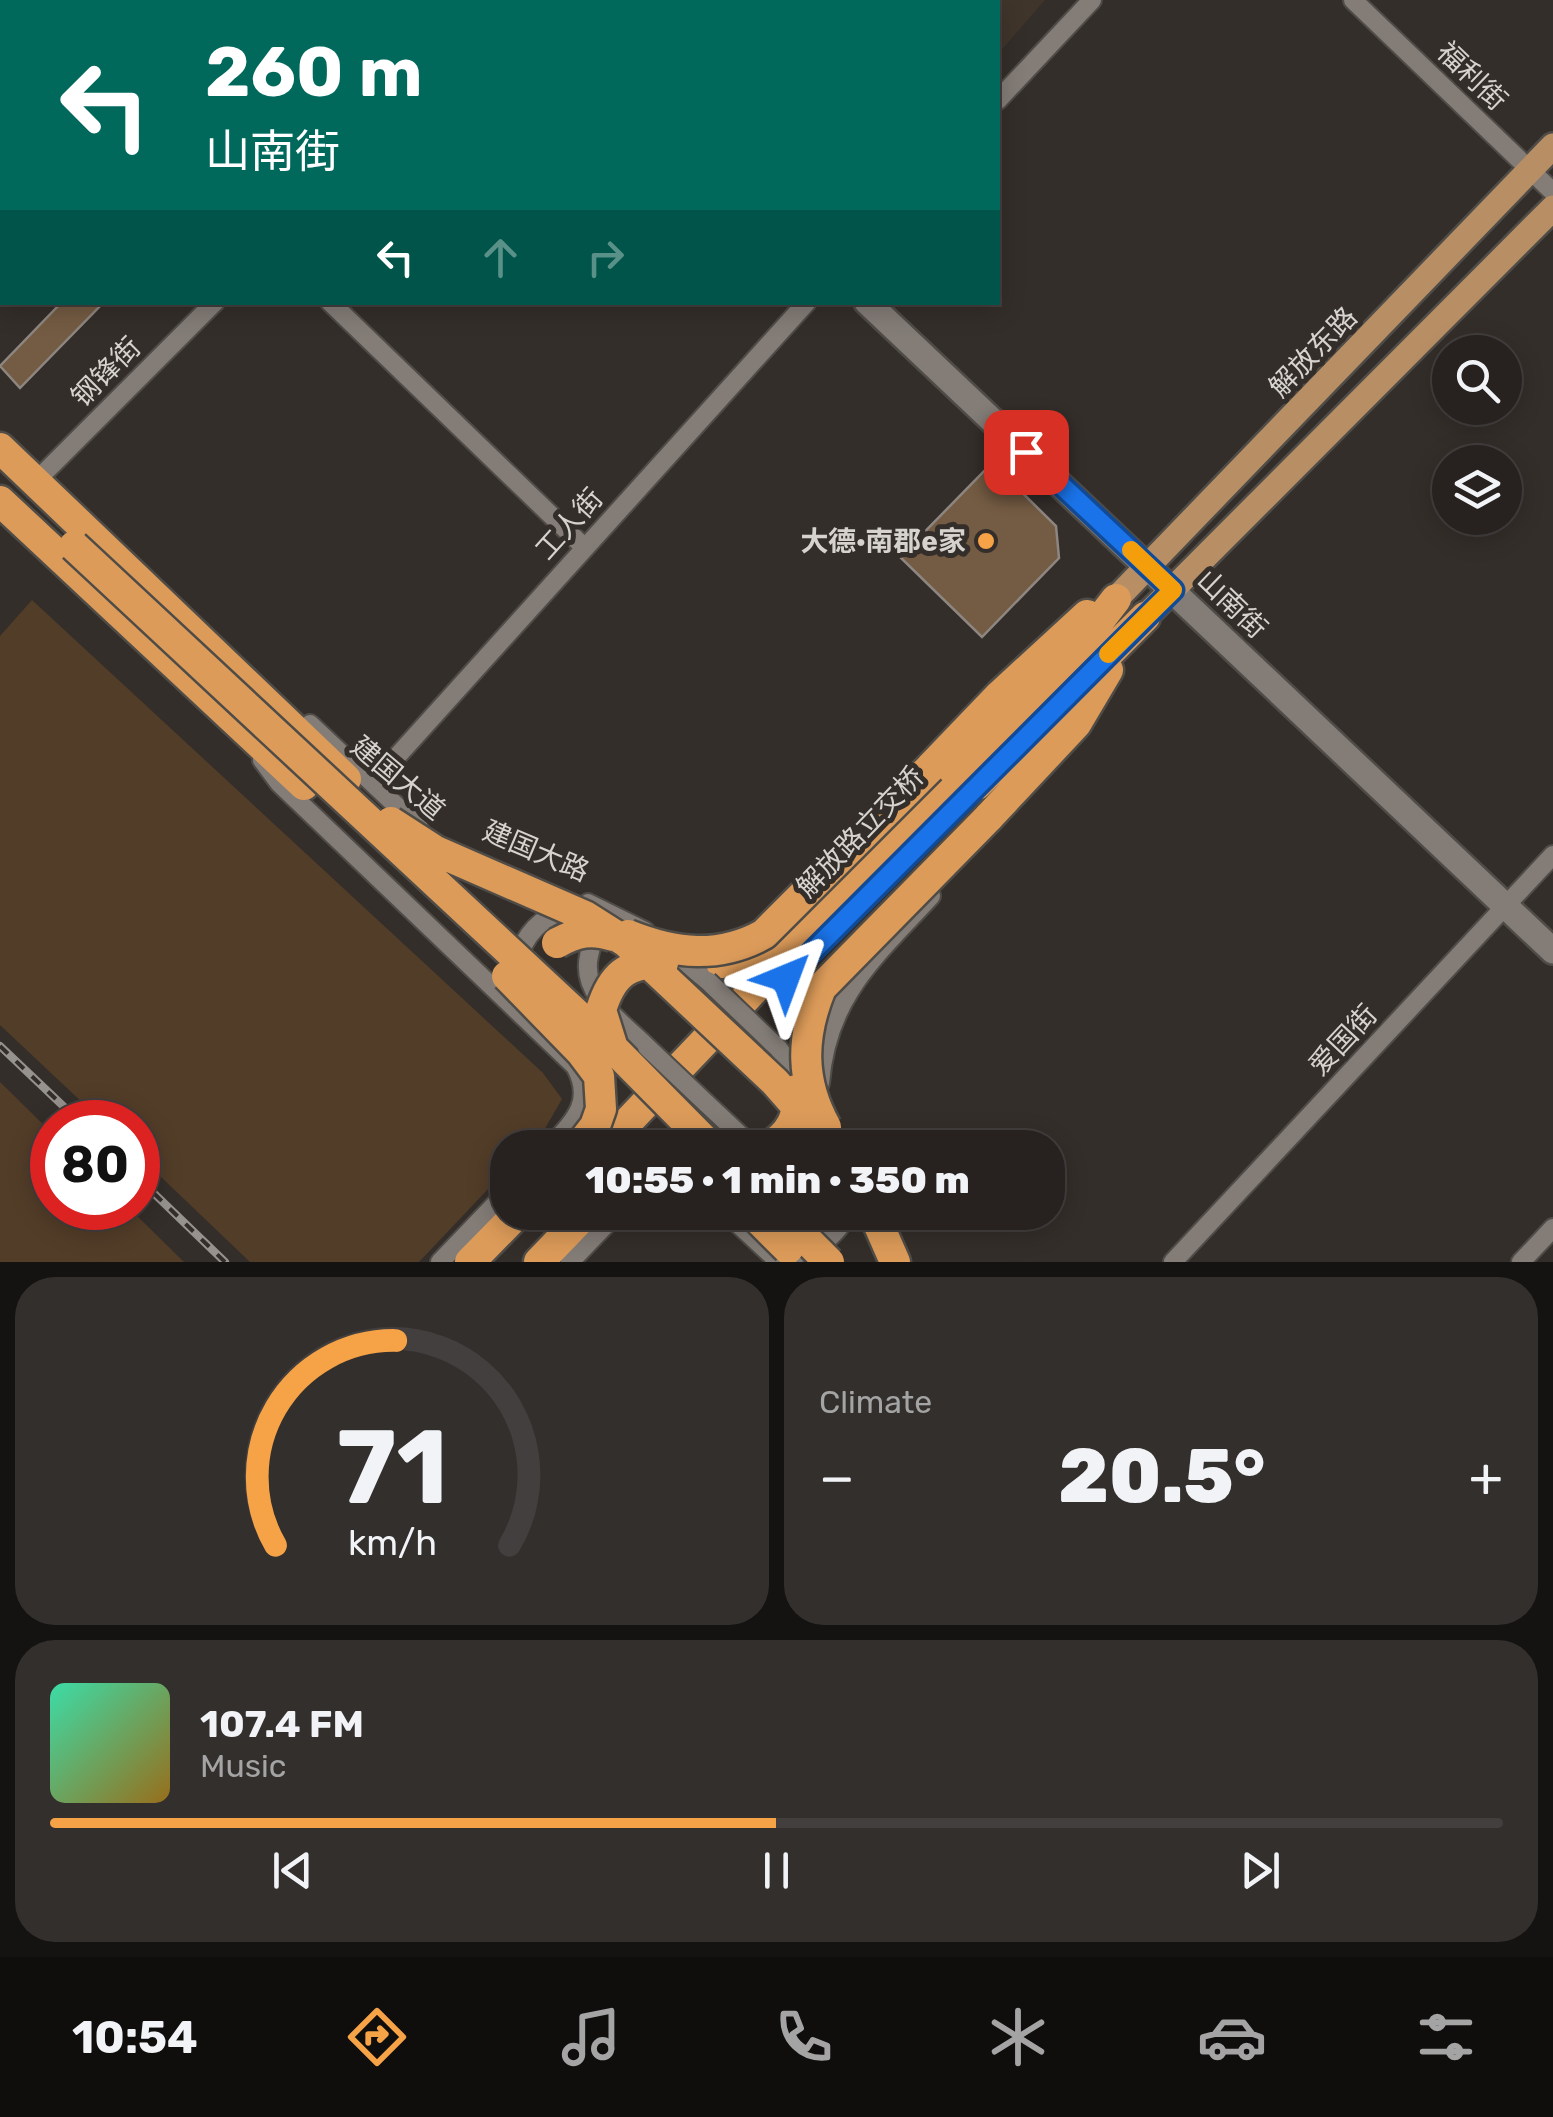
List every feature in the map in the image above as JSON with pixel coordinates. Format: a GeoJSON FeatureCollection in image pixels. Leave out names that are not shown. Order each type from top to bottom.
{"type":"FeatureCollection","features":[{"type":"Feature","properties":{"kind":"highway","name":"建国大道"},"geometry":{"type":"LineString","coordinates":[[0,448],[254,691],[359,781],[394,825],[436,852],[589,911],[627,932],[821,1130]]}},
{"type":"Feature","properties":{"kind":"highway","name":"建国大道"},"geometry":{"type":"LineString","coordinates":[[0,478],[697,1130]]}},
{"type":"Feature","properties":{"kind":"highway"},"geometry":{"type":"LineString","coordinates":[[0,501],[304,785],[532,1013],[582,1052],[599,1076],[602,1109],[592,1130]]}},
{"type":"Feature","properties":{"kind":"highway"},"geometry":{"type":"LineString","coordinates":[[612,1048],[601,1010],[605,996],[622,973],[640,963],[734,962],[773,947],[1033,679],[1107,610]]}},
{"type":"Feature","properties":{"kind":"highway"},"geometry":{"type":"LineString","coordinates":[[589,911],[664,948],[694,952],[742,946],[764,934],[1080,619],[1107,610]]}},
{"type":"Feature","properties":{"kind":"highway","name":"解放路立交桥"},"geometry":{"type":"LineString","coordinates":[[620,1130],[1073,655],[1107,610]]}},
{"type":"Feature","properties":{"kind":"highway"},"geometry":{"type":"LineString","coordinates":[[789,1130],[797,1100],[790,1036],[792,1016],[802,991],[1068,717],[1145,617]]}},
{"type":"Feature","properties":{"kind":"highway","name":"解放路立交桥"},"geometry":{"type":"LineString","coordinates":[[639,1130],[1145,617]]}},
{"type":"Feature","properties":{"kind":"highway"},"geometry":{"type":"LineString","coordinates":[[827,1130],[808,1081],[805,1048],[809,1018],[821,988],[1036,770],[1076,724],[1104,675]]}},
{"type":"Feature","properties":{"kind":"highway"},"geometry":{"type":"LineString","coordinates":[[532,1013],[541,966],[556,943],[573,934],[595,930],[627,932]]}},
{"type":"Feature","properties":{"kind":"highway"},"geometry":{"type":"LineString","coordinates":[[470,1262],[501,1230]]}},
{"type":"Feature","properties":{"kind":"highway"},"geometry":{"type":"LineString","coordinates":[[494,1262],[524,1230]]}},
{"type":"Feature","properties":{"kind":"highway"},"geometry":{"type":"LineString","coordinates":[[512,1262],[543,1230]]}},
{"type":"Feature","properties":{"kind":"highway"},"geometry":{"type":"LineString","coordinates":[[539,1262],[570,1230]]}},
{"type":"Feature","properties":{"kind":"highway"},"geometry":{"type":"LineString","coordinates":[[769,1230],[801,1262]]}},
{"type":"Feature","properties":{"kind":"highway"},"geometry":{"type":"LineString","coordinates":[[779,1230],[829,1262]]}},
{"type":"Feature","properties":{"kind":"highway"},"geometry":{"type":"LineString","coordinates":[[882,1230],[895,1262]]}},
{"type":"Feature","properties":{"kind":"main road","name":"解放东路"},"geometry":{"type":"LineString","coordinates":[[1107,610],[1553,146]]}},
{"type":"Feature","properties":{"kind":"main road"},"geometry":{"type":"LineString","coordinates":[[1145,617],[1553,208]]}},
{"type":"Feature","properties":{"kind":"main road","name":"山南街"},"geometry":{"type":"LineString","coordinates":[[870,305],[1553,952]]}},
{"type":"Feature","properties":{"kind":"street"},"geometry":{"type":"LineString","coordinates":[[1000,98],[1092,0]]}},
{"type":"Feature","properties":{"kind":"street","name":"福利街"},"geometry":{"type":"LineString","coordinates":[[1353,0],[1553,192]]}},
{"type":"Feature","properties":{"kind":"street","name":"钢锋街"},"geometry":{"type":"LineString","coordinates":[[36,481],[212,305]]}},
{"type":"Feature","properties":{"kind":"street"},"geometry":{"type":"LineString","coordinates":[[333,305],[585,548]]}},
{"type":"Feature","properties":{"kind":"street","name":"工人街"},"geometry":{"type":"LineString","coordinates":[[359,781],[585,548],[804,305]]}},
{"type":"Feature","properties":{"kind":"street"},"geometry":{"type":"LineString","coordinates":[[735,1130],[594,995],[586,978],[591,945],[600,930],[618,924],[627,932],[687,946],[728,942],[753,928],[779,907],[938,740],[994,702]]}},
{"type":"Feature","properties":{"kind":"street"},"geometry":{"type":"LineString","coordinates":[[237,722],[278,783],[532,1013],[584,1083],[583,1100],[566,1130]]}},
{"type":"Feature","properties":{"kind":"street"},"geometry":{"type":"LineString","coordinates":[[830,1130],[820,1083],[823,1046],[834,1014],[883,948],[1007,815],[1036,770]]}},
{"type":"Feature","properties":{"kind":"street","name":"爱国街"},"geometry":{"type":"LineString","coordinates":[[1173,1262],[1553,855]]}},
{"type":"Feature","properties":{"kind":"street"},"geometry":{"type":"LineString","coordinates":[[532,1013],[515,970],[522,943],[531,930],[555,913],[589,911]]}},
{"type":"Feature","properties":{"kind":"street"},"geometry":{"type":"LineString","coordinates":[[658,940],[778,1048],[826,1130]]}},
{"type":"Feature","properties":{"kind":"street"},"geometry":{"type":"LineString","coordinates":[[440,1262],[490,1210]]}},
{"type":"Feature","properties":{"kind":"street"},"geometry":{"type":"LineString","coordinates":[[1521,1262],[1553,1228]]}},
{"type":"Feature","properties":{"kind":"street"},"geometry":{"type":"LineString","coordinates":[[570,1262],[601,1230]]}},
{"type":"Feature","properties":{"kind":"street"},"geometry":{"type":"LineString","coordinates":[[760,1230],[774,1257],[810,1252],[837,1230]]}},
{"type":"Feature","properties":{"kind":"street"},"geometry":{"type":"LineString","coordinates":[[893,1230],[910,1262]]}},
{"type":"Feature","properties":{"kind":"shaded area"},"geometry":{"type":"Polygon","coordinates":[[[1000,0],[1045,0],[1000,52],[1000,0]]]}},
{"type":"Feature","properties":{"kind":"shaded area"},"geometry":{"type":"Polygon","coordinates":[[[32,600],[543,1073],[562,1099],[544,1130],[490,1130],[490,1187],[419,1262],[250,1262],[160,1176],[160,1100],[80,1100],[0,1025],[0,636],[32,600]]]}},
{"type":"Feature","properties":{"kind":"shaded area"},"geometry":{"type":"Polygon","coordinates":[[[0,1082],[30,1111],[30,1230],[151,1230],[184,1262],[0,1262],[0,1082]]]}},
{"type":"Feature","properties":{"kind":"building"},"geometry":{"type":"Polygon","coordinates":[[[59,305],[101,305],[20,388],[0,366],[59,305]]]}},
{"type":"Feature","properties":{"kind":"building","name":"大德·南郡e家"},"geometry":{"type":"Polygon","coordinates":[[[992,463],[1056,526],[1059,558],[982,637],[900,557],[992,463]]]}},
{"type":"Feature","properties":{"kind":"railway"},"geometry":{"type":"LineString","coordinates":[[0,1046],[57,1100]]}},
{"type":"Feature","properties":{"kind":"railway"},"geometry":{"type":"LineString","coordinates":[[160,1199],[225,1262]]}},
{"type":"Feature","properties":{"kind":"slow traffic"},"geometry":{"type":"LineString","coordinates":[[1108,654],[1173,590],[1131,550]]}},
{"type":"Feature","properties":{"kind":"place","name":"大德·南郡e家"},"geometry":{"type":"Point","coordinates":[986,541]}},
{"type":"Feature","properties":{"kind":"route"},"geometry":{"type":"LineString","coordinates":[[786,978],[1173,590],[1026,452]]}}]}
